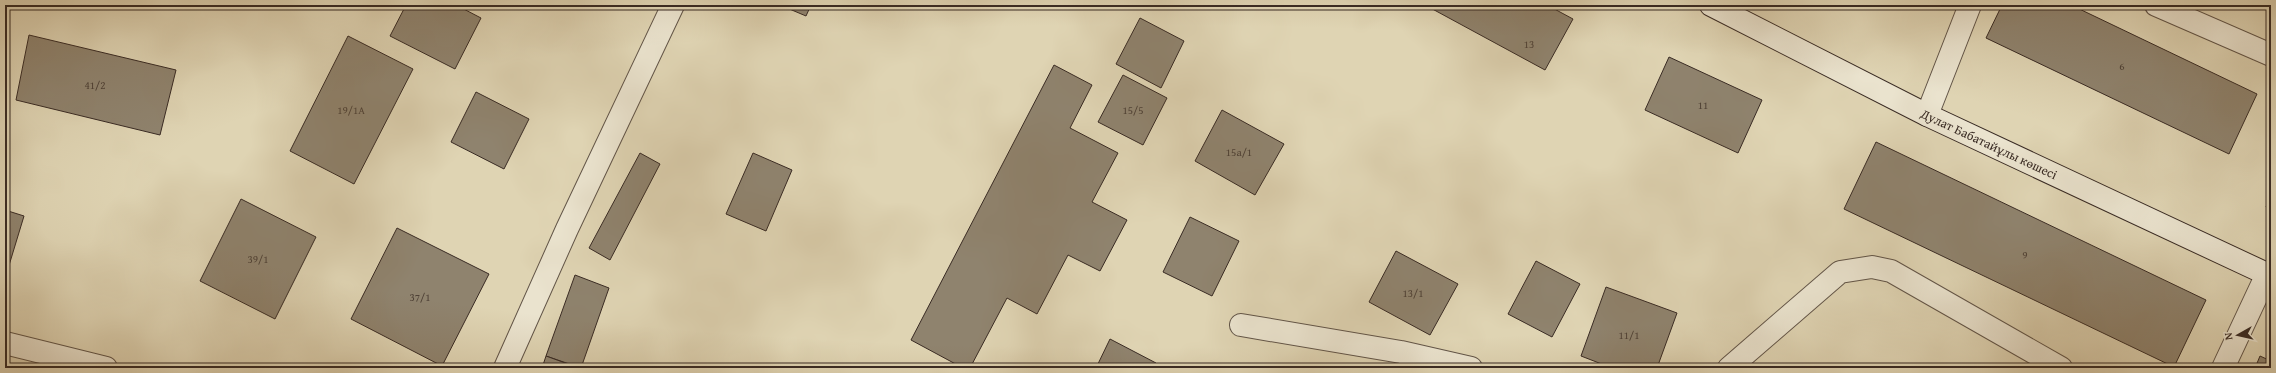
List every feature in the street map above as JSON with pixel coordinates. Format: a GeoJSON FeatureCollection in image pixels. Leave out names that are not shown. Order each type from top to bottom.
{"type":"FeatureCollection","features":[{"type":"Feature","properties":{"kind":"street"},"geometry":{"type":"LineString","coordinates":[[504,368],[567,229],[673,5]]}},
{"type":"Feature","properties":{"kind":"street","name":"Дулат Бабатайұлы көшесі"},"geometry":{"type":"LineString","coordinates":[[1710,5],[1927,115],[2269,275]]}},
{"type":"Feature","properties":{"kind":"street"},"geometry":{"type":"LineString","coordinates":[[1927,115],[1970,5]]}},
{"type":"Feature","properties":{"kind":"street"},"geometry":{"type":"LineString","coordinates":[[2156,5],[2271,55]]}},
{"type":"Feature","properties":{"kind":"street"},"geometry":{"type":"LineString","coordinates":[[1729,368],[1840,272],[1872,267],[1891,270],[2061,368]]}},
{"type":"Feature","properties":{"kind":"street"},"geometry":{"type":"LineString","coordinates":[[2223,368],[2269,275]]}},
{"type":"Feature","properties":{"kind":"street"},"geometry":{"type":"LineString","coordinates":[[1241,325],[1401,352],[1471,368]]}},
{"type":"Feature","properties":{"kind":"street"},"geometry":{"type":"LineString","coordinates":[[5,342],[106,368]]}},
{"type":"Feature","properties":{"kind":"building"},"geometry":{"type":"Polygon","coordinates":[[[406,5],[456,5],[481,18],[455,69],[390,36],[406,5]]]}},
{"type":"Feature","properties":{"kind":"building"},"geometry":{"type":"Polygon","coordinates":[[[780,5],[811,5],[806,16],[780,5]]]}},
{"type":"Feature","properties":{"kind":"building"},"geometry":{"type":"Polygon","coordinates":[[[1425,5],[1547,5],[1573,19],[1545,70],[1425,5]]]}},
{"type":"Feature","properties":{"kind":"building"},"geometry":{"type":"Polygon","coordinates":[[[2002,5],[2071,5],[2257,94],[2229,154],[1986,38],[2002,5]]]}},
{"type":"Feature","properties":{"kind":"building"},"geometry":{"type":"Polygon","coordinates":[[[1140,18],[1184,41],[1161,88],[1116,64],[1140,18]]]}},
{"type":"Feature","properties":{"kind":"building"},"geometry":{"type":"Polygon","coordinates":[[[29,35],[176,70],[160,135],[16,100],[29,35]]]}},
{"type":"Feature","properties":{"kind":"building"},"geometry":{"type":"Polygon","coordinates":[[[348,36],[413,69],[354,184],[290,151],[348,36]]]}},
{"type":"Feature","properties":{"kind":"building"},"geometry":{"type":"Polygon","coordinates":[[[1669,57],[1762,100],[1738,153],[1645,110],[1669,57]]]}},
{"type":"Feature","properties":{"kind":"building"},"geometry":{"type":"Polygon","coordinates":[[[1054,65],[1092,85],[1070,128],[1118,153],[1092,202],[1127,220],[1100,271],[1068,255],[1037,314],[1007,298],[970,368],[963,368],[911,340],[1054,65]]]}},
{"type":"Feature","properties":{"kind":"building"},"geometry":{"type":"Polygon","coordinates":[[[1123,75],[1167,98],[1143,145],[1098,122],[1123,75]]]}},
{"type":"Feature","properties":{"kind":"building"},"geometry":{"type":"Polygon","coordinates":[[[476,92],[529,119],[504,169],[451,142],[476,92]]]}},
{"type":"Feature","properties":{"kind":"building"},"geometry":{"type":"Polygon","coordinates":[[[1222,110],[1284,144],[1255,195],[1195,161],[1222,110]]]}},
{"type":"Feature","properties":{"kind":"building"},"geometry":{"type":"Polygon","coordinates":[[[1876,142],[2206,300],[2174,367],[1844,209],[1876,142]]]}},
{"type":"Feature","properties":{"kind":"building"},"geometry":{"type":"Polygon","coordinates":[[[640,153],[660,164],[610,260],[589,248],[640,153]]]}},
{"type":"Feature","properties":{"kind":"building"},"geometry":{"type":"Polygon","coordinates":[[[753,153],[792,170],[766,231],[726,214],[753,153]]]}},
{"type":"Feature","properties":{"kind":"building"},"geometry":{"type":"Polygon","coordinates":[[[2271,196],[2271,209],[2266,207],[2271,196]]]}},
{"type":"Feature","properties":{"kind":"building"},"geometry":{"type":"Polygon","coordinates":[[[241,199],[316,237],[275,319],[200,281],[241,199]]]}},
{"type":"Feature","properties":{"kind":"building"},"geometry":{"type":"Polygon","coordinates":[[[5,210],[24,216],[7,272],[5,271],[5,210]]]}},
{"type":"Feature","properties":{"kind":"building"},"geometry":{"type":"Polygon","coordinates":[[[1190,217],[1239,241],[1212,296],[1163,272],[1190,217]]]}},
{"type":"Feature","properties":{"kind":"building"},"geometry":{"type":"Polygon","coordinates":[[[397,228],[489,274],[442,366],[351,319],[397,228]]]}},
{"type":"Feature","properties":{"kind":"building"},"geometry":{"type":"Polygon","coordinates":[[[1396,251],[1458,284],[1430,335],[1369,302],[1396,251]]]}},
{"type":"Feature","properties":{"kind":"building"},"geometry":{"type":"Polygon","coordinates":[[[1536,261],[1580,284],[1552,337],[1508,314],[1536,261]]]}},
{"type":"Feature","properties":{"kind":"building"},"geometry":{"type":"Polygon","coordinates":[[[575,275],[609,288],[581,368],[546,356],[575,275]]]}},
{"type":"Feature","properties":{"kind":"building"},"geometry":{"type":"Polygon","coordinates":[[[1606,287],[1677,313],[1657,368],[1612,368],[1581,356],[1606,287]]]}},
{"type":"Feature","properties":{"kind":"building"},"geometry":{"type":"Polygon","coordinates":[[[1110,339],[1156,363],[1153,368],[1096,368],[1110,339]]]}},
{"type":"Feature","properties":{"kind":"building"},"geometry":{"type":"Polygon","coordinates":[[[546,356],[579,368],[542,368],[546,356]]]}},
{"type":"Feature","properties":{"kind":"building"},"geometry":{"type":"Polygon","coordinates":[[[2260,356],[2271,361],[2271,368],[2255,368],[2260,356]]]}}]}
